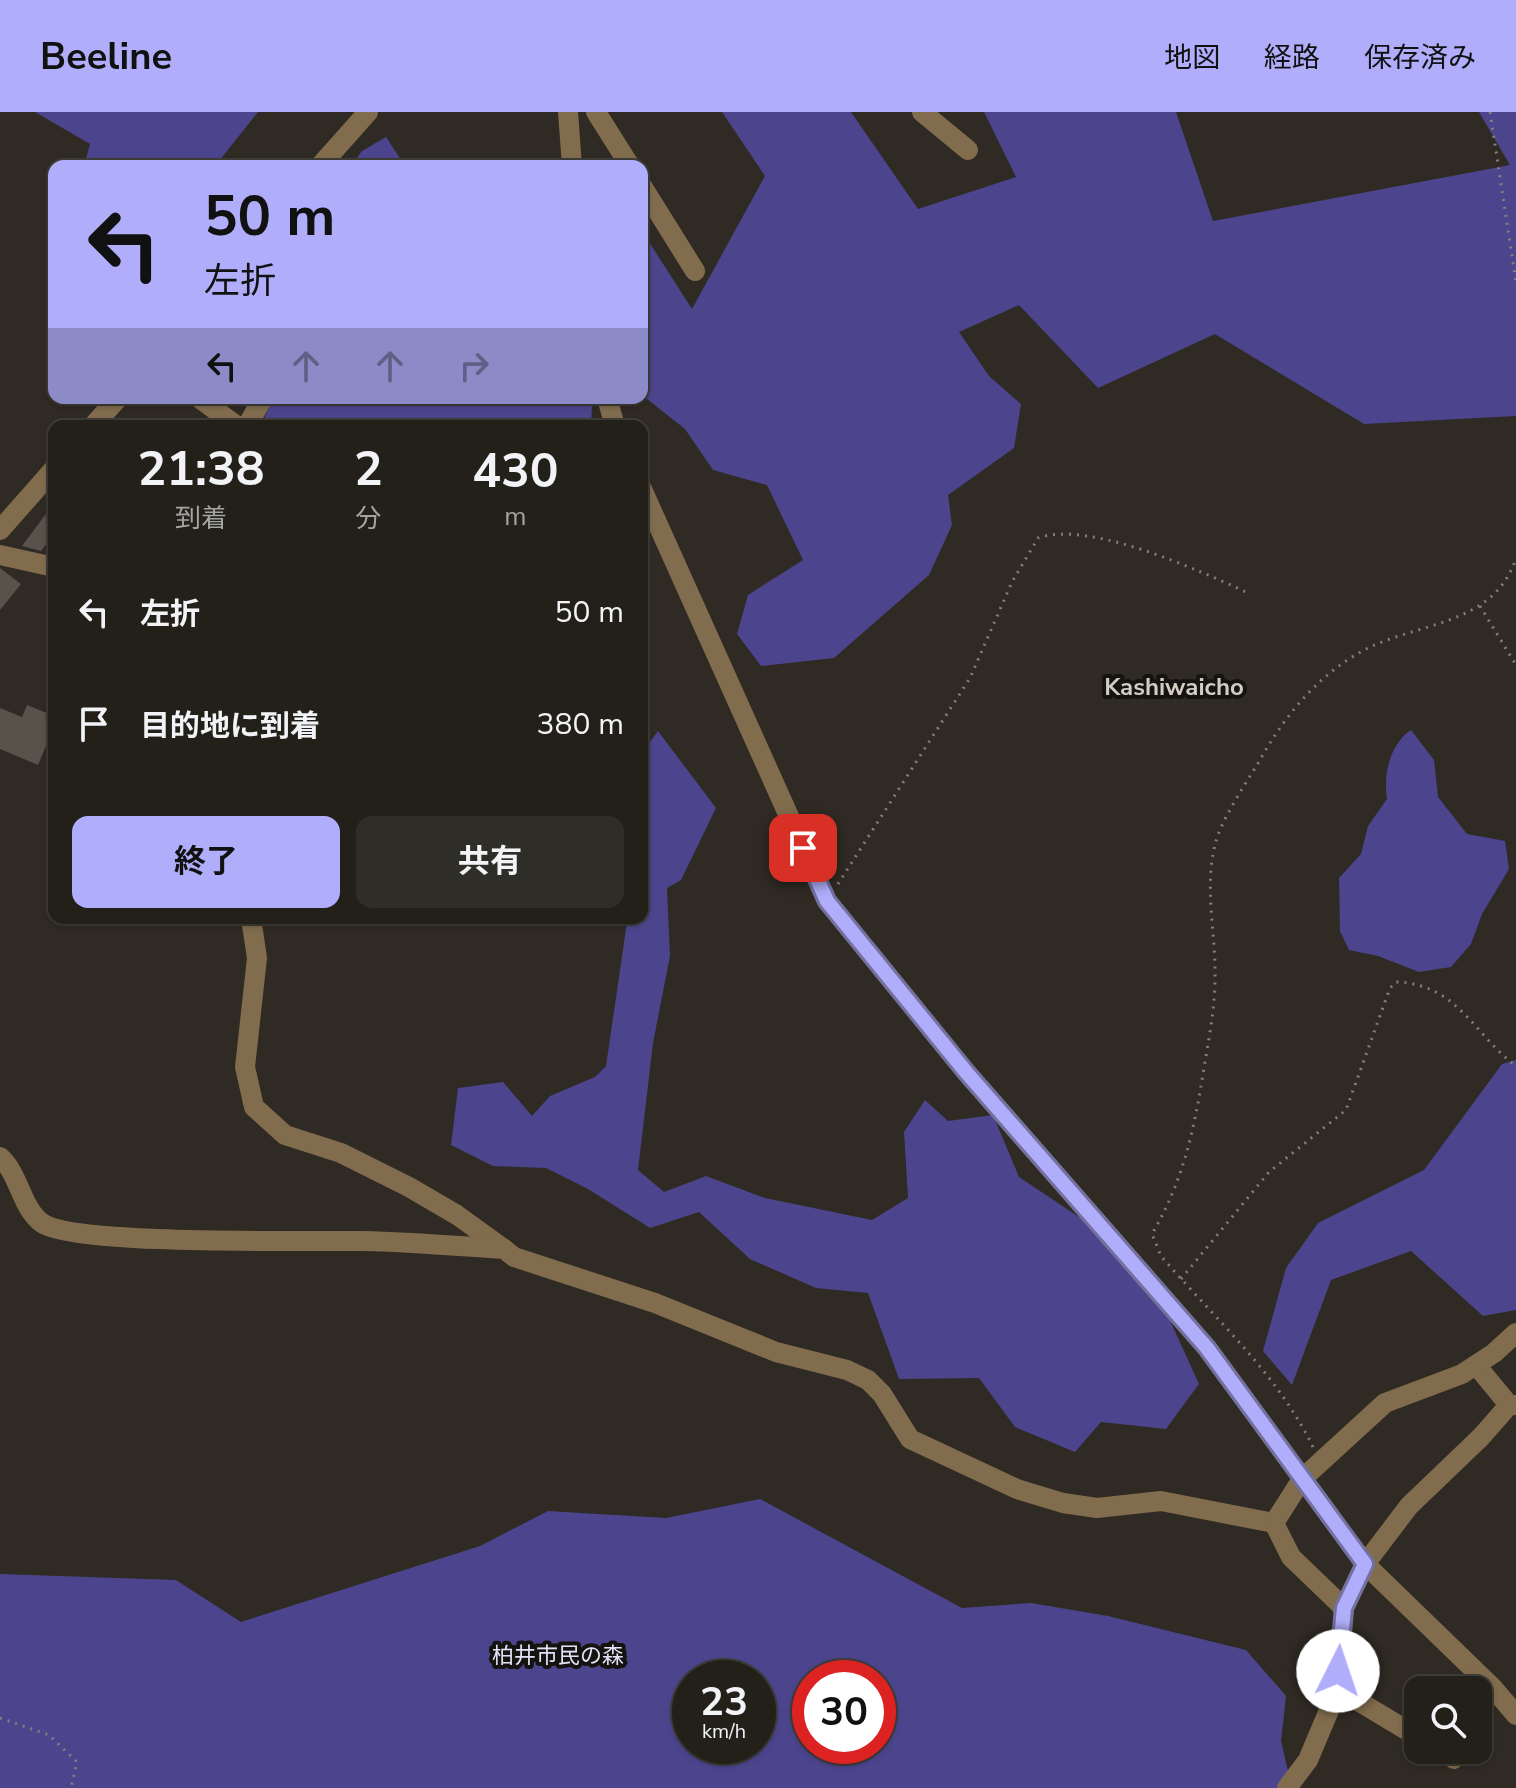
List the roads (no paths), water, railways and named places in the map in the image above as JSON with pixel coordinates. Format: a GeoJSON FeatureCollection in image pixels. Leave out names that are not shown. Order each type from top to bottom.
{"type":"FeatureCollection","features":[{"type":"Feature","properties":{"kind":"street"},"geometry":{"type":"LineString","coordinates":[[325,160],[368,112]]}},
{"type":"Feature","properties":{"kind":"street"},"geometry":{"type":"LineString","coordinates":[[568,112],[572,160]]}},
{"type":"Feature","properties":{"kind":"street"},"geometry":{"type":"LineString","coordinates":[[596,112],[626,160]]}},
{"type":"Feature","properties":{"kind":"street"},"geometry":{"type":"LineString","coordinates":[[922,112],[968,150]]}},
{"type":"Feature","properties":{"kind":"street"},"geometry":{"type":"LineString","coordinates":[[648,196],[695,271]]}},
{"type":"Feature","properties":{"kind":"street"},"geometry":{"type":"LineString","coordinates":[[98,420],[113,404]]}},
{"type":"Feature","properties":{"kind":"street"},"geometry":{"type":"LineString","coordinates":[[207,404],[229,420]]}},
{"type":"Feature","properties":{"kind":"street"},"geometry":{"type":"LineString","coordinates":[[0,530],[48,476]]}},
{"type":"Feature","properties":{"kind":"street"},"geometry":{"type":"LineString","coordinates":[[648,502],[827,901],[966,1072],[1207,1348],[1365,1564],[1493,1688],[1516,1715]]}},
{"type":"Feature","properties":{"kind":"street"},"geometry":{"type":"LineString","coordinates":[[0,555],[48,566]]}},
{"type":"Feature","properties":{"kind":"street"},"geometry":{"type":"LineString","coordinates":[[252,924],[257,958],[245,1067],[254,1107],[285,1135],[341,1153],[409,1187],[457,1215],[514,1257],[655,1303],[776,1352],[847,1370],[868,1380],[882,1394],[910,1439],[1017,1489],[1063,1503],[1097,1508],[1161,1501],[1274,1523]]}},
{"type":"Feature","properties":{"kind":"street"},"geometry":{"type":"LineString","coordinates":[[0,1157],[12,1168],[31,1210],[42,1223],[64,1232],[168,1239],[368,1241],[504,1249]]}},
{"type":"Feature","properties":{"kind":"street"},"geometry":{"type":"LineString","coordinates":[[1274,1523],[1302,1479],[1385,1403],[1462,1374],[1516,1333]]}},
{"type":"Feature","properties":{"kind":"street"},"geometry":{"type":"LineString","coordinates":[[1295,1785],[1338,1689],[1344,1608],[1365,1564],[1409,1506],[1513,1405],[1476,1365]]}},
{"type":"Feature","properties":{"kind":"street"},"geometry":{"type":"LineString","coordinates":[[1274,1523],[1291,1557],[1344,1608]]}},
{"type":"Feature","properties":{"kind":"street"},"geometry":{"type":"LineString","coordinates":[[1338,1689],[1404,1729]]}},
{"type":"Feature","properties":{"kind":"district","name":"Kashiwaicho"},"geometry":{"type":"Point","coordinates":[1174,687]}},
{"type":"Feature","properties":{"kind":"park label","name":"柏井市民の森"},"geometry":{"type":"Point","coordinates":[558,1655]}}]}
